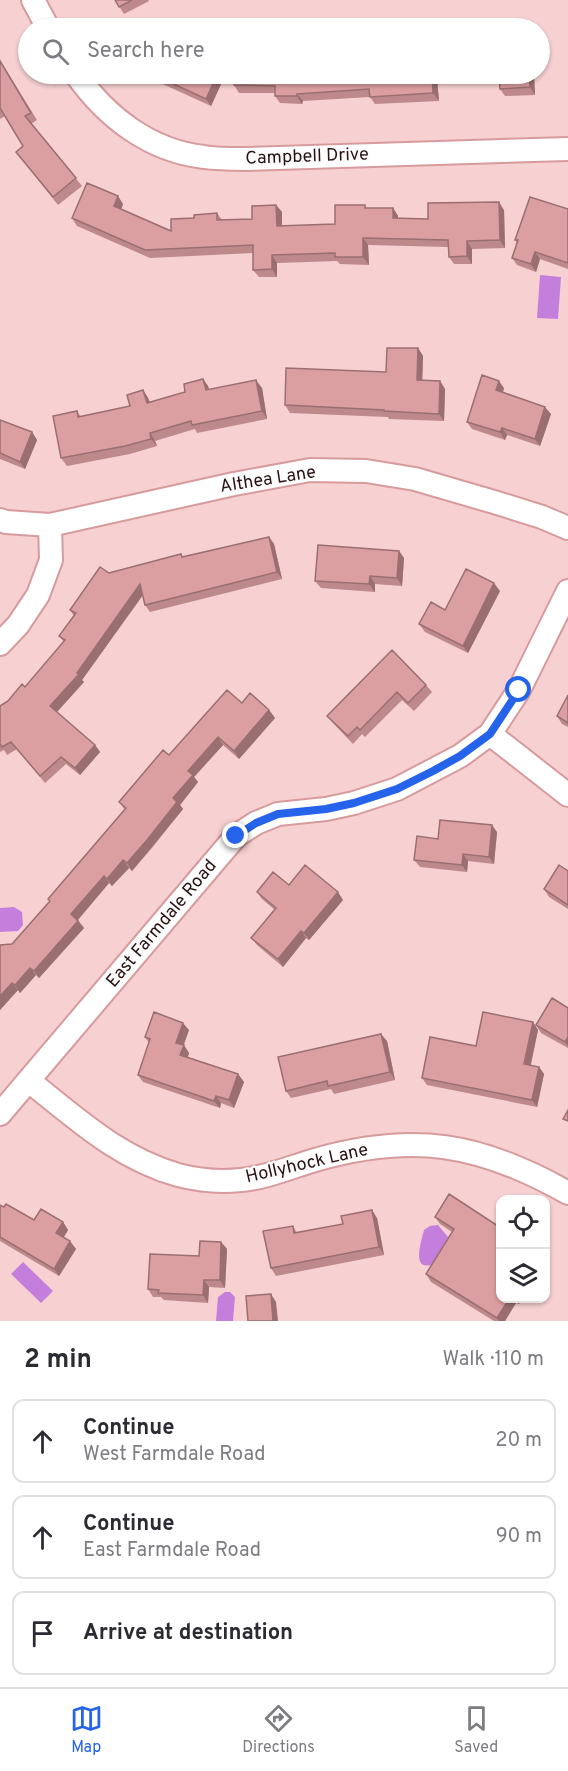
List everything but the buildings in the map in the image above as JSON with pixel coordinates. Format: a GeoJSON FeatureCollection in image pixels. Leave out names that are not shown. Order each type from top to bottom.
{"type":"FeatureCollection","features":[{"type":"Feature","properties":{"kind":"street"},"geometry":{"type":"LineString","coordinates":[[33,0],[43,18]]}},
{"type":"Feature","properties":{"kind":"street","name":"Campbell Drive"},"geometry":{"type":"LineString","coordinates":[[84,84],[101,104],[136,133],[171,150],[204,158],[245,159],[568,149]]}},
{"type":"Feature","properties":{"kind":"street","name":"Althea Lane"},"geometry":{"type":"LineString","coordinates":[[0,520],[50,525],[234,484],[310,470],[366,471],[415,479],[542,517],[568,528]]}},
{"type":"Feature","properties":{"kind":"street"},"geometry":{"type":"LineString","coordinates":[[0,644],[18,625],[38,596],[51,560],[50,525]]}},
{"type":"Feature","properties":{"kind":"street"},"geometry":{"type":"LineString","coordinates":[[568,591],[519,690],[490,734],[568,795]]}},
{"type":"Feature","properties":{"kind":"street","name":"East Farmdale Road"},"geometry":{"type":"LineString","coordinates":[[0,1114],[236,836],[256,823],[278,814],[326,809],[354,803],[397,789],[460,756],[490,734]]}},
{"type":"Feature","properties":{"kind":"street","name":"Hollyhock Lane"},"geometry":{"type":"LineString","coordinates":[[29,1081],[115,1148],[142,1162],[179,1175],[211,1180],[241,1180],[358,1150],[404,1144],[451,1147],[497,1158],[537,1175],[568,1193]]}},
{"type":"Feature","properties":{"kind":"shaded area"},"geometry":{"type":"Polygon","coordinates":[[[540,275],[561,277],[558,319],[537,318],[540,275]]]}},
{"type":"Feature","properties":{"kind":"shaded area"},"geometry":{"type":"Polygon","coordinates":[[[14,907],[22,912],[23,925],[18,931],[0,932],[0,908],[14,907]]]}},
{"type":"Feature","properties":{"kind":"shaded area"},"geometry":{"type":"Polygon","coordinates":[[[438,1225],[449,1241],[435,1264],[424,1265],[419,1255],[424,1230],[438,1225]]]}},
{"type":"Feature","properties":{"kind":"shaded area"},"geometry":{"type":"Polygon","coordinates":[[[23,1262],[53,1291],[41,1303],[11,1274],[23,1262]]]}},
{"type":"Feature","properties":{"kind":"shaded area"},"geometry":{"type":"Polygon","coordinates":[[[225,1292],[230,1292],[235,1297],[233,1321],[216,1321],[218,1297],[225,1292]]]}},
{"type":"Feature","properties":{"kind":"route"},"geometry":{"type":"LineString","coordinates":[[236,836],[256,823],[278,814],[326,809],[354,803],[397,789],[433,771],[460,756],[490,734],[519,690]]}}]}
